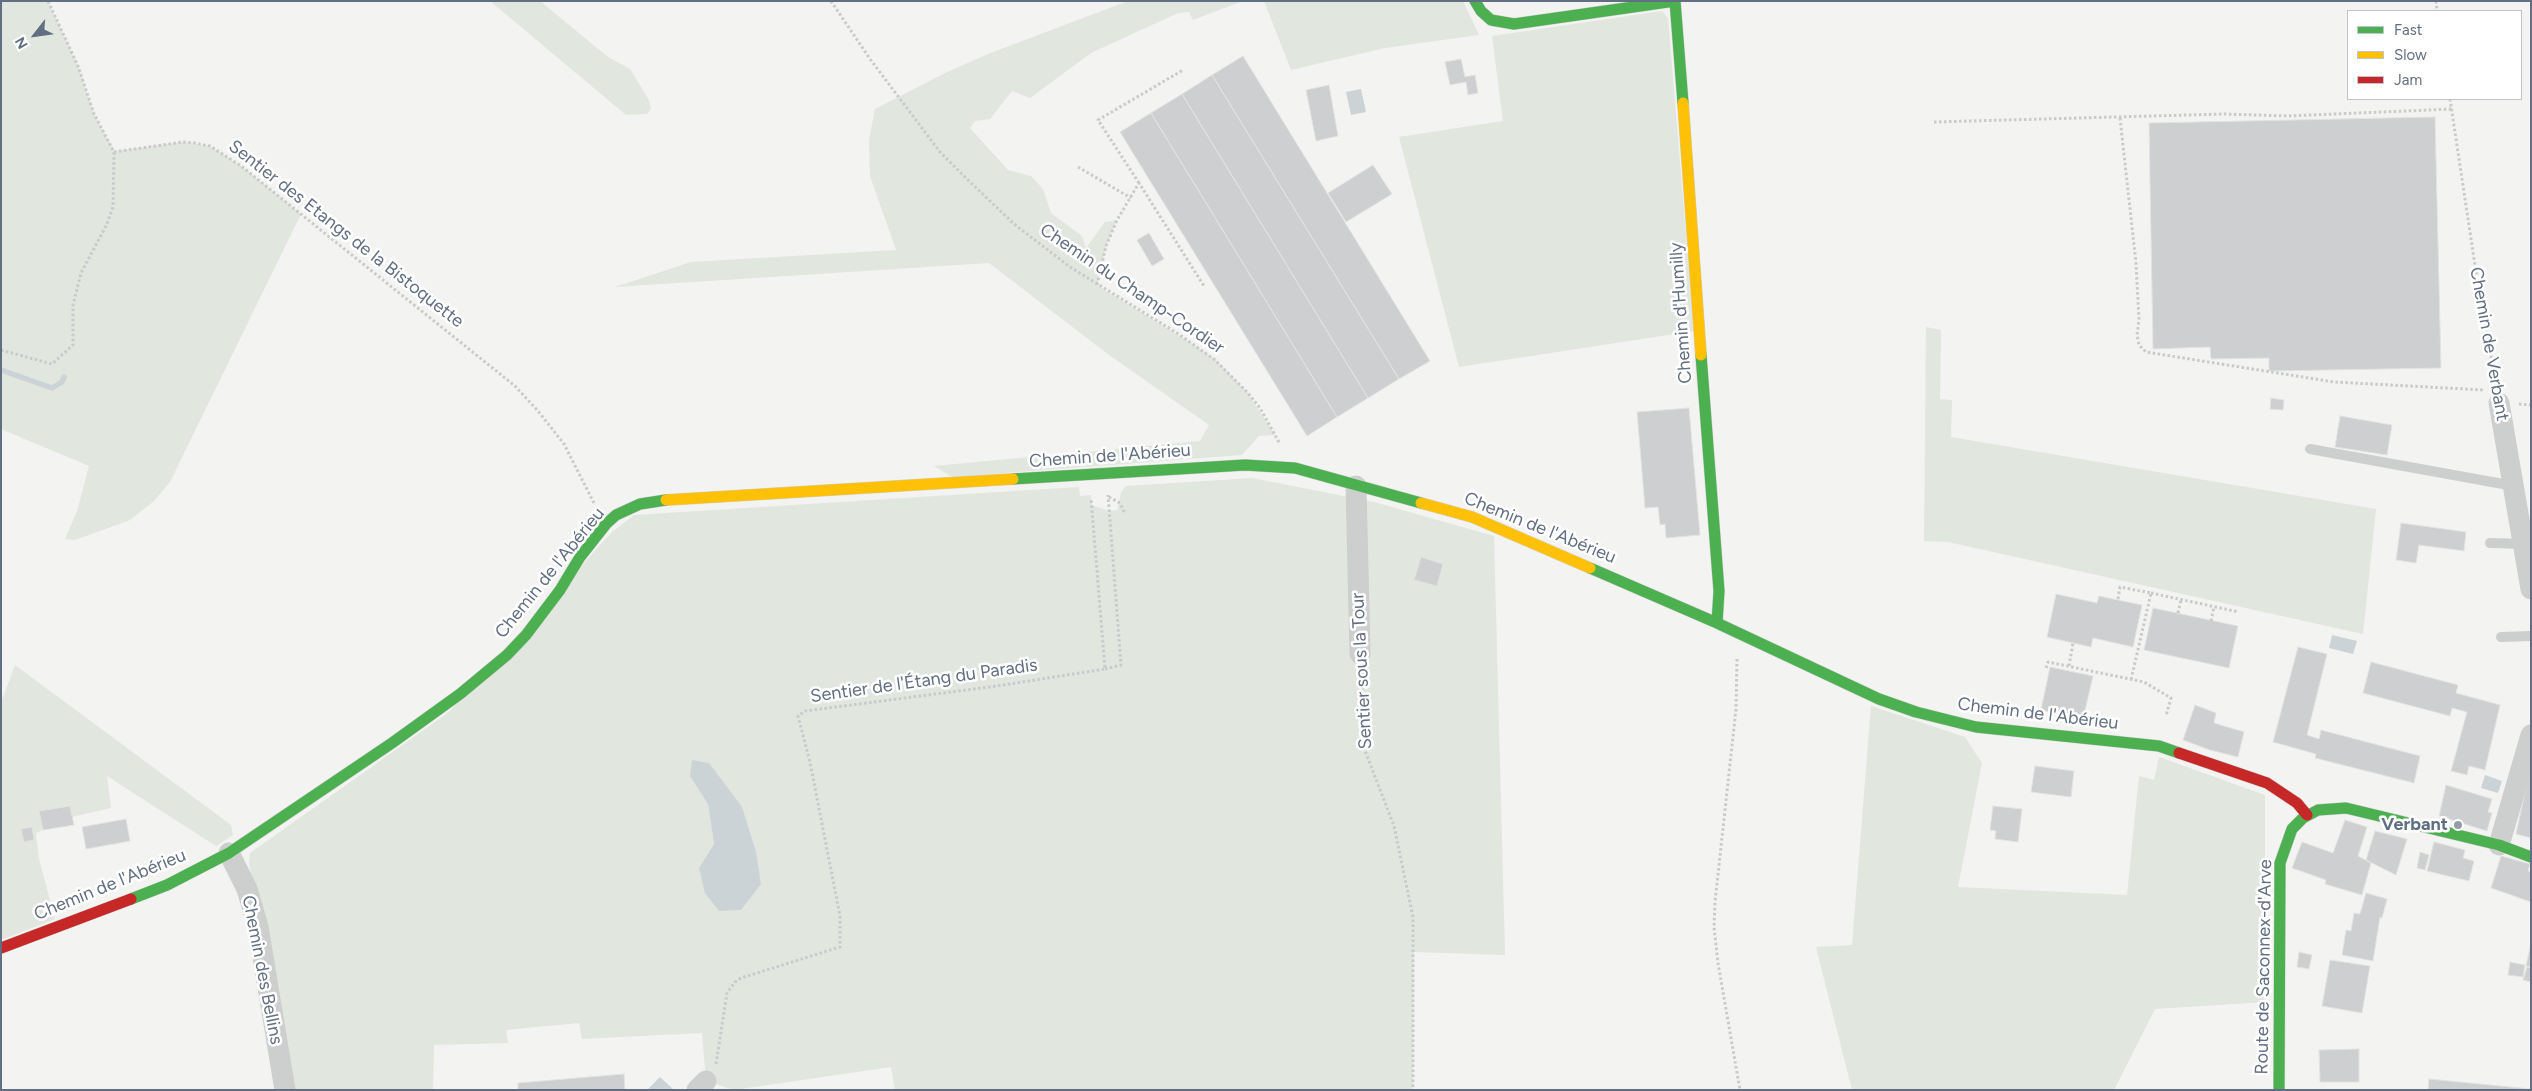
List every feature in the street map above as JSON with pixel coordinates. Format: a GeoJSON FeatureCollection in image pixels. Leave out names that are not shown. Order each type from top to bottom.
{"type":"FeatureCollection","features":[{"type":"Feature","properties":{"kind":"street"},"geometry":{"type":"LineString","coordinates":[[1475,1],[1481,11],[1491,20],[1514,24],[1675,1]]}},
{"type":"Feature","properties":{"kind":"street","name":"Chemin d'Humilly"},"geometry":{"type":"LineString","coordinates":[[1675,1],[1719,591],[1717,623]]}},
{"type":"Feature","properties":{"kind":"street","name":"Chemin de Verbant"},"geometry":{"type":"LineString","coordinates":[[2498,396],[2531,589]]}},
{"type":"Feature","properties":{"kind":"street","name":"Chemin de l'Abérieu"},"geometry":{"type":"LineString","coordinates":[[1,948],[167,885],[229,853],[392,743],[460,694],[506,655],[526,635],[560,590],[580,557],[606,524],[624,511],[658,500],[1245,465],[1295,468],[1472,517],[1717,623],[1879,699],[1916,712],[1976,727],[2160,746],[2266,783],[2297,803],[2307,815]]}},
{"type":"Feature","properties":{"kind":"street","name":"Sentier sous la Tour"},"geometry":{"type":"LineString","coordinates":[[1356,486],[1360,654]]}},
{"type":"Feature","properties":{"kind":"street"},"geometry":{"type":"LineString","coordinates":[[2499,845],[2531,735]]}},
{"type":"Feature","properties":{"kind":"street"},"geometry":{"type":"LineString","coordinates":[[2307,815],[2326,808],[2346,808],[2499,845],[2531,857]]}},
{"type":"Feature","properties":{"kind":"street","name":"Route de Saconnex-d'Arve"},"geometry":{"type":"LineString","coordinates":[[2279,1090],[2280,863],[2292,829],[2307,815]]}},
{"type":"Feature","properties":{"kind":"street","name":"Chemin des Bellins"},"geometry":{"type":"LineString","coordinates":[[229,853],[247,889],[258,927],[285,1090]]}},
{"type":"Feature","properties":{"kind":"lane"},"geometry":{"type":"LineString","coordinates":[[2310,449],[2514,486]]}},
{"type":"Feature","properties":{"kind":"lane"},"geometry":{"type":"LineString","coordinates":[[2490,544],[2524,544]]}},
{"type":"Feature","properties":{"kind":"lane"},"geometry":{"type":"LineString","coordinates":[[2501,637],[2531,636]]}},
{"type":"Feature","properties":{"kind":"path"},"geometry":{"type":"LineString","coordinates":[[1,350],[52,364],[73,345],[73,305],[81,273],[107,224],[113,207],[114,152],[94,114],[78,66],[48,1]]}},
{"type":"Feature","properties":{"kind":"path","name":"Chemin du Champ-Cordier"},"geometry":{"type":"LineString","coordinates":[[831,1],[870,59],[940,152],[1014,224],[1097,285],[1177,333],[1216,360],[1260,408],[1295,468]]}},
{"type":"Feature","properties":{"kind":"path"},"geometry":{"type":"LineString","coordinates":[[1182,70],[1098,120],[1204,286]]}},
{"type":"Feature","properties":{"kind":"path","name":"Chemin de Verbant"},"geometry":{"type":"LineString","coordinates":[[2450,100],[2476,272],[2498,396]]}},
{"type":"Feature","properties":{"kind":"path"},"geometry":{"type":"LineString","coordinates":[[1934,122],[2224,114],[2288,116],[2452,109]]}},
{"type":"Feature","properties":{"kind":"path"},"geometry":{"type":"LineString","coordinates":[[2120,118],[2136,263],[2139,320],[2137,336],[2139,344],[2146,352],[2334,382],[2437,387],[2498,396]]}},
{"type":"Feature","properties":{"kind":"path","name":"Sentier des Etangs de la Bistoquette"},"geometry":{"type":"LineString","coordinates":[[114,152],[182,142],[195,143],[210,146],[241,166],[514,386],[538,411],[564,444],[606,524]]}},
{"type":"Feature","properties":{"kind":"path"},"geometry":{"type":"LineString","coordinates":[[1078,168],[1131,198]]}},
{"type":"Feature","properties":{"kind":"path"},"geometry":{"type":"LineString","coordinates":[[1097,285],[1106,246],[1139,183]]}},
{"type":"Feature","properties":{"kind":"path"},"geometry":{"type":"LineString","coordinates":[[1090,475],[1105,669],[1121,665],[1108,497],[1120,503],[1125,514]]}},
{"type":"Feature","properties":{"kind":"path"},"geometry":{"type":"LineString","coordinates":[[2118,600],[2120,587],[2239,612]]}},
{"type":"Feature","properties":{"kind":"path"},"geometry":{"type":"LineString","coordinates":[[2130,680],[2152,593]]}},
{"type":"Feature","properties":{"kind":"path"},"geometry":{"type":"LineString","coordinates":[[2178,613],[2181,600]]}},
{"type":"Feature","properties":{"kind":"path"},"geometry":{"type":"LineString","coordinates":[[2211,620],[2214,607]]}},
{"type":"Feature","properties":{"kind":"path"},"geometry":{"type":"LineString","coordinates":[[2069,666],[2073,643]]}},
{"type":"Feature","properties":{"kind":"path","name":"Sentier sous la Tour"},"geometry":{"type":"LineString","coordinates":[[1360,654],[1364,684],[1364,748],[1394,826],[1414,926],[1412,1090]]}},
{"type":"Feature","properties":{"kind":"path"},"geometry":{"type":"LineString","coordinates":[[1737,656],[1736,710],[1715,902],[1714,927],[1718,963],[1740,1090]]}},
{"type":"Feature","properties":{"kind":"path"},"geometry":{"type":"LineString","coordinates":[[2046,668],[2048,662],[2144,682],[2171,698],[2166,716]]}},
{"type":"Feature","properties":{"kind":"path","name":"Sentier de l'Étang du Paradis"},"geometry":{"type":"LineString","coordinates":[[702,1085],[715,1073],[727,993],[735,982],[741,978],[840,947],[840,916],[799,714],[805,711],[997,686],[1105,669]]}},
{"type":"Feature","properties":{"kind":"shaded area"},"geometry":{"type":"Polygon","coordinates":[[[1,1],[48,1],[78,66],[94,114],[114,151],[183,142],[210,146],[241,166],[301,214],[170,482],[154,501],[130,520],[75,540],[65,539],[77,511],[89,466],[1,429],[1,1]]]}},
{"type":"Feature","properties":{"kind":"shaded area"},"geometry":{"type":"Polygon","coordinates":[[[490,1],[540,1],[608,57],[630,69],[649,100],[651,109],[647,114],[626,115],[490,1]]]}},
{"type":"Feature","properties":{"kind":"shaded area"},"geometry":{"type":"Polygon","coordinates":[[[1128,1],[1243,1],[1193,20],[1189,12],[1178,13],[1091,53],[1030,98],[1012,91],[990,119],[975,121],[970,128],[1008,170],[1031,176],[1043,189],[1051,213],[1082,236],[1086,248],[1105,222],[1117,220],[1106,246],[1097,285],[1216,360],[1247,392],[1275,435],[1259,436],[1242,455],[952,477],[934,466],[1200,441],[1209,425],[1109,355],[989,263],[615,287],[691,262],[896,250],[870,176],[869,140],[875,109],[943,74],[988,54],[1128,1]]]}},
{"type":"Feature","properties":{"kind":"shaded area"},"geometry":{"type":"Polygon","coordinates":[[[1264,1],[1463,1],[1479,35],[1385,48],[1291,70],[1264,1]]]}},
{"type":"Feature","properties":{"kind":"shaded area"},"geometry":{"type":"Polygon","coordinates":[[[1662,11],[1668,18],[1694,331],[1459,367],[1399,137],[1503,121],[1492,36],[1662,11]]]}},
{"type":"Feature","properties":{"kind":"shaded area"},"geometry":{"type":"Polygon","coordinates":[[[1361,89],[1366,112],[1351,115],[1346,92],[1361,89]]]}},
{"type":"Feature","properties":{"kind":"shaded area"},"geometry":{"type":"Polygon","coordinates":[[[1926,327],[1941,330],[1940,399],[1952,400],[1951,437],[2376,509],[2363,634],[1948,542],[1924,541],[1926,327]]]}},
{"type":"Feature","properties":{"kind":"shaded area"},"geometry":{"type":"Polygon","coordinates":[[[1252,478],[1374,502],[1494,536],[1505,955],[1414,952],[1413,1090],[895,1090],[891,1067],[734,1090],[706,1081],[702,1033],[582,1039],[579,1023],[506,1030],[508,1043],[434,1045],[433,1090],[292,1090],[249,863],[250,853],[449,712],[611,533],[634,515],[1079,487],[1080,496],[1091,495],[1092,505],[1109,511],[1117,510],[1121,493],[1126,486],[1252,478]],[[708,804],[714,844],[699,868],[740,910],[708,804]]]}},
{"type":"Feature","properties":{"kind":"shaded area"},"geometry":{"type":"Polygon","coordinates":[[[2332,635],[2357,641],[2353,654],[2329,648],[2332,635]]]}},
{"type":"Feature","properties":{"kind":"shaded area"},"geometry":{"type":"Polygon","coordinates":[[[15,665],[231,825],[233,835],[216,846],[107,776],[111,808],[72,817],[70,806],[40,811],[43,830],[36,833],[39,859],[55,919],[1,940],[1,703],[15,665]]]}},
{"type":"Feature","properties":{"kind":"shaded area"},"geometry":{"type":"Polygon","coordinates":[[[1871,706],[1965,737],[1982,763],[1958,887],[2127,895],[2139,776],[2154,780],[2159,757],[2265,795],[2265,1002],[2155,1009],[2114,1090],[1852,1090],[1816,947],[1852,945],[1871,706]]]}},
{"type":"Feature","properties":{"kind":"shaded area"},"geometry":{"type":"Polygon","coordinates":[[[692,760],[709,763],[742,807],[756,852],[761,884],[741,910],[719,911],[705,893],[699,868],[714,844],[708,804],[690,776],[692,760]]]}},
{"type":"Feature","properties":{"kind":"shaded area"},"geometry":{"type":"Polygon","coordinates":[[[2485,775],[2502,781],[2498,793],[2481,788],[2485,775]]]}},
{"type":"Feature","properties":{"kind":"shaded area"},"geometry":{"type":"Polygon","coordinates":[[[660,1077],[673,1089],[647,1090],[660,1077]]]}},
{"type":"Feature","properties":{"kind":"building"},"geometry":{"type":"Polygon","coordinates":[[[1243,56],[1430,361],[1399,379],[1212,75],[1243,56]]]}},
{"type":"Feature","properties":{"kind":"building"},"geometry":{"type":"Polygon","coordinates":[[[1461,59],[1465,77],[1475,75],[1478,93],[1468,95],[1466,82],[1450,85],[1445,62],[1461,59]]]}},
{"type":"Feature","properties":{"kind":"building"},"geometry":{"type":"Polygon","coordinates":[[[1212,75],[1399,379],[1368,398],[1182,94],[1212,75]]]}},
{"type":"Feature","properties":{"kind":"building"},"geometry":{"type":"Polygon","coordinates":[[[1329,85],[1338,136],[1316,141],[1306,90],[1329,85]]]}},
{"type":"Feature","properties":{"kind":"building"},"geometry":{"type":"Polygon","coordinates":[[[1182,94],[1368,398],[1337,417],[1151,113],[1182,94]]]}},
{"type":"Feature","properties":{"kind":"building"},"geometry":{"type":"Polygon","coordinates":[[[1151,113],[1337,417],[1307,436],[1120,132],[1151,113]]]}},
{"type":"Feature","properties":{"kind":"building"},"geometry":{"type":"Polygon","coordinates":[[[2435,117],[2441,368],[2269,371],[2269,358],[2211,359],[2210,347],[2153,349],[2149,123],[2435,117]]]}},
{"type":"Feature","properties":{"kind":"building"},"geometry":{"type":"Polygon","coordinates":[[[1373,165],[1392,194],[1346,222],[1328,193],[1373,165]]]}},
{"type":"Feature","properties":{"kind":"building"},"geometry":{"type":"Polygon","coordinates":[[[1149,233],[1164,259],[1152,266],[1137,240],[1149,233]]]}},
{"type":"Feature","properties":{"kind":"building"},"geometry":{"type":"Polygon","coordinates":[[[2271,398],[2284,400],[2283,410],[2270,409],[2271,398]]]}},
{"type":"Feature","properties":{"kind":"building"},"geometry":{"type":"Polygon","coordinates":[[[1689,408],[1700,535],[1666,538],[1665,524],[1660,525],[1658,507],[1645,508],[1637,412],[1689,408]]]}},
{"type":"Feature","properties":{"kind":"building"},"geometry":{"type":"Polygon","coordinates":[[[2340,416],[2392,425],[2387,455],[2335,447],[2340,416]]]}},
{"type":"Feature","properties":{"kind":"building"},"geometry":{"type":"Polygon","coordinates":[[[2401,523],[2466,532],[2464,551],[2419,545],[2416,563],[2396,560],[2401,523]]]}},
{"type":"Feature","properties":{"kind":"building"},"geometry":{"type":"Polygon","coordinates":[[[1421,557],[1443,564],[1437,586],[1414,580],[1421,557]]]}},
{"type":"Feature","properties":{"kind":"building"},"geometry":{"type":"Polygon","coordinates":[[[2056,594],[2097,603],[2099,596],[2142,605],[2133,647],[2093,638],[2091,647],[2047,637],[2056,594]]]}},
{"type":"Feature","properties":{"kind":"building"},"geometry":{"type":"Polygon","coordinates":[[[2153,608],[2238,626],[2229,668],[2144,650],[2153,608]]]}},
{"type":"Feature","properties":{"kind":"building"},"geometry":{"type":"Polygon","coordinates":[[[2298,647],[2327,654],[2307,735],[2319,739],[2321,730],[2420,756],[2414,783],[2315,758],[2316,754],[2273,742],[2298,647]]]}},
{"type":"Feature","properties":{"kind":"building"},"geometry":{"type":"Polygon","coordinates":[[[2371,662],[2458,685],[2456,693],[2500,705],[2485,770],[2469,766],[2467,775],[2451,771],[2467,712],[2452,708],[2450,716],[2363,693],[2371,662]]]}},
{"type":"Feature","properties":{"kind":"building"},"geometry":{"type":"Polygon","coordinates":[[[2050,667],[2093,676],[2083,719],[2041,710],[2050,667]]]}},
{"type":"Feature","properties":{"kind":"building"},"geometry":{"type":"Polygon","coordinates":[[[2195,705],[2216,713],[2214,723],[2244,732],[2238,757],[2210,750],[2183,740],[2195,705]]]}},
{"type":"Feature","properties":{"kind":"building"},"geometry":{"type":"Polygon","coordinates":[[[2035,766],[2074,771],[2071,797],[2031,792],[2035,766]]]}},
{"type":"Feature","properties":{"kind":"building"},"geometry":{"type":"Polygon","coordinates":[[[2531,769],[2531,838],[2516,834],[2531,769]]]}},
{"type":"Feature","properties":{"kind":"building"},"geometry":{"type":"Polygon","coordinates":[[[2446,785],[2492,799],[2488,812],[2492,813],[2487,831],[2439,816],[2446,785]]]}},
{"type":"Feature","properties":{"kind":"building"},"geometry":{"type":"Polygon","coordinates":[[[70,806],[74,825],[43,830],[39,811],[70,806]]]}},
{"type":"Feature","properties":{"kind":"building"},"geometry":{"type":"Polygon","coordinates":[[[1993,806],[2022,809],[2018,842],[1995,839],[1996,831],[1990,830],[1993,806]]]}},
{"type":"Feature","properties":{"kind":"building"},"geometry":{"type":"Polygon","coordinates":[[[126,819],[130,841],[86,849],[82,827],[126,819]]]}},
{"type":"Feature","properties":{"kind":"building"},"geometry":{"type":"Polygon","coordinates":[[[2345,820],[2367,827],[2358,856],[2371,863],[2362,895],[2325,884],[2326,880],[2292,868],[2302,842],[2333,853],[2345,820]]]}},
{"type":"Feature","properties":{"kind":"building"},"geometry":{"type":"Polygon","coordinates":[[[32,827],[34,840],[24,842],[21,829],[32,827]]]}},
{"type":"Feature","properties":{"kind":"building"},"geometry":{"type":"Polygon","coordinates":[[[2375,831],[2407,839],[2396,875],[2366,860],[2375,831]]]}},
{"type":"Feature","properties":{"kind":"building"},"geometry":{"type":"Polygon","coordinates":[[[2434,842],[2465,850],[2463,858],[2474,861],[2469,881],[2427,871],[2434,842]]]}},
{"type":"Feature","properties":{"kind":"building"},"geometry":{"type":"Polygon","coordinates":[[[2420,852],[2429,855],[2425,870],[2417,868],[2420,852]]]}},
{"type":"Feature","properties":{"kind":"building"},"geometry":{"type":"Polygon","coordinates":[[[2501,856],[2530,864],[2528,871],[2531,872],[2531,902],[2491,888],[2501,856]]]}},
{"type":"Feature","properties":{"kind":"building"},"geometry":{"type":"Polygon","coordinates":[[[2366,893],[2387,899],[2382,918],[2380,917],[2373,961],[2342,955],[2346,930],[2351,931],[2354,913],[2360,914],[2366,893]]]}},
{"type":"Feature","properties":{"kind":"building"},"geometry":{"type":"Polygon","coordinates":[[[2531,947],[2531,967],[2526,966],[2531,947]]]}},
{"type":"Feature","properties":{"kind":"building"},"geometry":{"type":"Polygon","coordinates":[[[2299,952],[2312,955],[2309,969],[2297,967],[2299,952]]]}},
{"type":"Feature","properties":{"kind":"building"},"geometry":{"type":"Polygon","coordinates":[[[2330,960],[2370,966],[2362,1013],[2322,1006],[2330,960]]]}},
{"type":"Feature","properties":{"kind":"building"},"geometry":{"type":"Polygon","coordinates":[[[2510,962],[2525,965],[2523,977],[2508,975],[2510,962]]]}},
{"type":"Feature","properties":{"kind":"building"},"geometry":{"type":"Polygon","coordinates":[[[2527,967],[2531,968],[2531,982],[2523,980],[2527,967]]]}},
{"type":"Feature","properties":{"kind":"building"},"geometry":{"type":"Polygon","coordinates":[[[2359,1049],[2359,1082],[2320,1082],[2319,1050],[2359,1049]]]}},
{"type":"Feature","properties":{"kind":"building"},"geometry":{"type":"Polygon","coordinates":[[[624,1074],[625,1090],[518,1090],[518,1083],[624,1074]]]}},
{"type":"Feature","properties":{"kind":"building"},"geometry":{"type":"Polygon","coordinates":[[[2429,1079],[2531,1089],[2531,1090],[2428,1090],[2429,1079]]]}},
{"type":"Feature","properties":{"kind":"waterway"},"geometry":{"type":"LineString","coordinates":[[1,370],[52,388],[62,382],[64,377]]}},
{"type":"Feature","properties":{"kind":"traffic: fast"},"geometry":{"type":"LineString","coordinates":[[1475,1],[1481,11],[1491,20],[1514,24],[1675,1],[1683,103]]}},
{"type":"Feature","properties":{"kind":"traffic: fast"},"geometry":{"type":"LineString","coordinates":[[1701,355],[1719,591],[1717,623]]}},
{"type":"Feature","properties":{"kind":"traffic: fast"},"geometry":{"type":"LineString","coordinates":[[1013,479],[1245,465],[1295,468],[1421,503]]}},
{"type":"Feature","properties":{"kind":"traffic: fast"},"geometry":{"type":"LineString","coordinates":[[131,899],[167,885],[229,853],[392,743],[460,694],[507,655],[526,635],[560,590],[580,557],[606,524],[616,515],[640,504],[666,500]]}},
{"type":"Feature","properties":{"kind":"traffic: fast"},"geometry":{"type":"LineString","coordinates":[[1590,568],[1717,623],[1879,699],[1916,712],[1976,727],[2159,746],[2179,753]]}},
{"type":"Feature","properties":{"kind":"traffic: fast"},"geometry":{"type":"LineString","coordinates":[[2279,1090],[2280,863],[2292,829],[2303,818],[2318,810],[2346,808],[2499,845],[2531,857]]}},
{"type":"Feature","properties":{"kind":"traffic: slow"},"geometry":{"type":"LineString","coordinates":[[1683,103],[1701,355]]}},
{"type":"Feature","properties":{"kind":"traffic: slow"},"geometry":{"type":"LineString","coordinates":[[666,500],[1013,479]]}},
{"type":"Feature","properties":{"kind":"traffic: slow"},"geometry":{"type":"LineString","coordinates":[[1421,503],[1472,517],[1590,568]]}},
{"type":"Feature","properties":{"kind":"traffic: jam"},"geometry":{"type":"LineString","coordinates":[[2179,753],[2267,783],[2297,803],[2307,815]]}},
{"type":"Feature","properties":{"kind":"traffic: jam"},"geometry":{"type":"LineString","coordinates":[[1,948],[131,899]]}},
{"type":"Feature","properties":{"kind":"place","name":"Verbant"},"geometry":{"type":"Point","coordinates":[2458,825]}}]}
